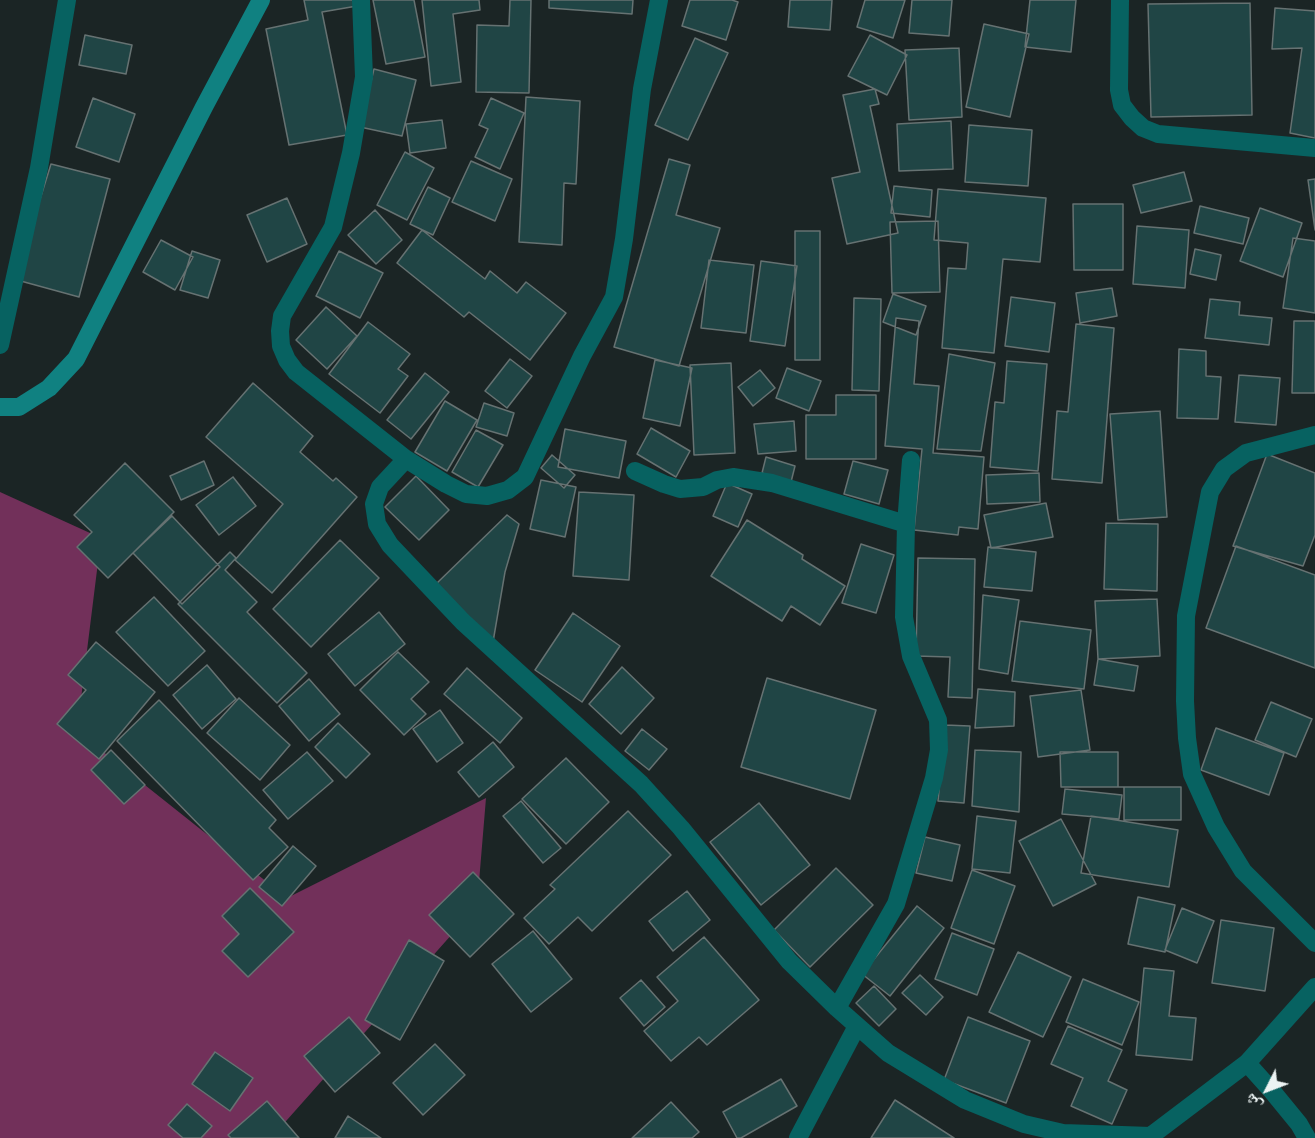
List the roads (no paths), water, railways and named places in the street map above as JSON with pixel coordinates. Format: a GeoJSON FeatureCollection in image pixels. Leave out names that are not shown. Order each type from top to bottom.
{"type":"FeatureCollection","features":[{"type":"Feature","properties":{"kind":"main road"},"geometry":{"type":"LineString","coordinates":[[0,407],[19,407],[49,388],[76,359],[204,106],[261,0]]}},
{"type":"Feature","properties":{"kind":"street"},"geometry":{"type":"LineString","coordinates":[[0,345],[39,168],[67,0]]}},
{"type":"Feature","properties":{"kind":"street"},"geometry":{"type":"LineString","coordinates":[[360,0],[364,77],[351,153],[333,227],[282,316],[281,346],[296,372],[406,459],[466,494],[487,496],[508,490],[525,477],[582,356],[614,297],[624,239],[642,89],[659,0]]}},
{"type":"Feature","properties":{"kind":"street"},"geometry":{"type":"LineString","coordinates":[[1120,0],[1119,90],[1122,105],[1143,128],[1158,134],[1315,148]]}},
{"type":"Feature","properties":{"kind":"street"},"geometry":{"type":"LineString","coordinates":[[1315,435],[1246,453],[1224,469],[1210,492],[1186,616],[1185,690],[1187,738],[1192,774],[1216,827],[1243,871],[1315,943]]}},
{"type":"Feature","properties":{"kind":"street"},"geometry":{"type":"LineString","coordinates":[[406,459],[380,487],[374,504],[376,524],[390,545],[463,622],[641,784],[681,828],[789,961],[837,1008],[888,1053],[965,1100],[1024,1124],[1064,1133],[1149,1137],[1247,1063],[1315,987]]}},
{"type":"Feature","properties":{"kind":"street"},"geometry":{"type":"LineString","coordinates":[[837,1008],[896,904],[934,778],[939,750],[938,720],[911,656],[904,617],[906,524],[911,460]]}},
{"type":"Feature","properties":{"kind":"street"},"geometry":{"type":"LineString","coordinates":[[635,471],[680,489],[702,487],[717,480],[733,477],[772,483],[906,524]]}},
{"type":"Feature","properties":{"kind":"street"},"geometry":{"type":"LineString","coordinates":[[797,1138],[857,1026]]}},
{"type":"Feature","properties":{"kind":"street"},"geometry":{"type":"LineString","coordinates":[[1247,1063],[1299,1124],[1307,1138]]}}]}
